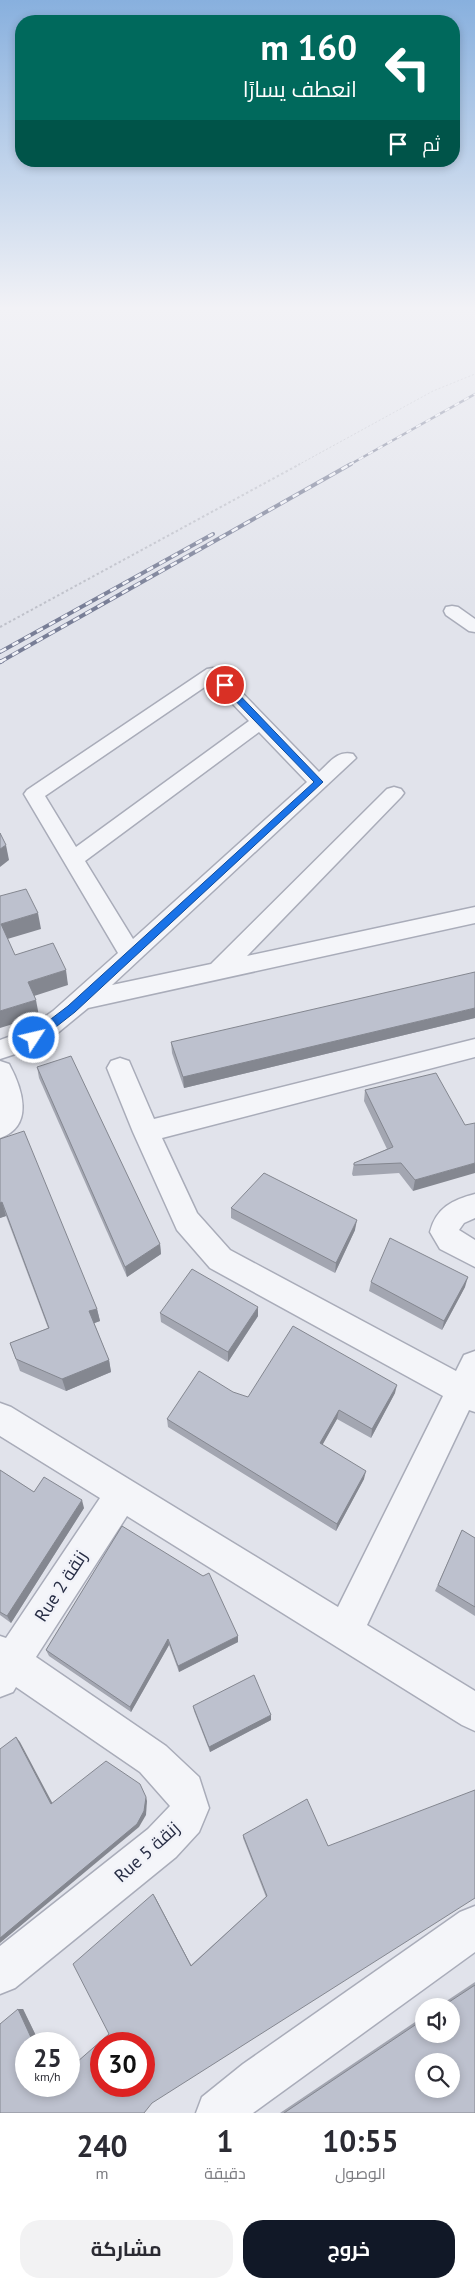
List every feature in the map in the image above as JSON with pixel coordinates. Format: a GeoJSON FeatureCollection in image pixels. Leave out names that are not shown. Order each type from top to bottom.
{"type":"FeatureCollection","features":[{"type":"Feature","properties":{"kind":"street"},"geometry":{"type":"LineString","coordinates":[[452,610],[475,627]]}},
{"type":"Feature","properties":{"kind":"street"},"geometry":{"type":"LineString","coordinates":[[131,954],[34,794],[213,673],[319,782]]}},
{"type":"Feature","properties":{"kind":"street"},"geometry":{"type":"LineString","coordinates":[[74,859],[260,722]]}},
{"type":"Feature","properties":{"kind":"street"},"geometry":{"type":"LineString","coordinates":[[0,1050],[34,1038],[48,1029],[346,758]]}},
{"type":"Feature","properties":{"kind":"street"},"geometry":{"type":"LineString","coordinates":[[218,971],[394,792]]}},
{"type":"Feature","properties":{"kind":"street"},"geometry":{"type":"LineString","coordinates":[[81,1000],[475,915]]}},
{"type":"Feature","properties":{"kind":"street"},"geometry":{"type":"LineString","coordinates":[[146,1132],[475,1048]]}},
{"type":"Feature","properties":{"kind":"street"},"geometry":{"type":"LineString","coordinates":[[120,1068],[146,1132],[187,1221],[220,1259],[239,1271],[471,1384],[345,1632]]}},
{"type":"Feature","properties":{"kind":"street"},"geometry":{"type":"LineString","coordinates":[[0,1071],[11,1099],[10,1113],[6,1122],[0,1127]]}},
{"type":"Feature","properties":{"kind":"street"},"geometry":{"type":"LineString","coordinates":[[475,1206],[463,1209],[451,1217],[446,1224],[444,1232],[450,1240],[475,1254]]}},
{"type":"Feature","properties":{"kind":"street"},"geometry":{"type":"LineString","coordinates":[[0,1418],[475,1712]]}},
{"type":"Feature","properties":{"kind":"street","name":"Rue 2 زنقة"},"geometry":{"type":"LineString","coordinates":[[4,1665],[122,1494]]}},
{"type":"Feature","properties":{"kind":"street","name":"Rue 5 زنقة"},"geometry":{"type":"LineString","coordinates":[[0,1973],[162,1843],[185,1818],[190,1808],[185,1791],[153,1759],[4,1665]]}},
{"type":"Feature","properties":{"kind":"street"},"geometry":{"type":"LineString","coordinates":[[218,2113],[259,2080],[475,1927]]}},
{"type":"Feature","properties":{"kind":"path"},"geometry":{"type":"LineString","coordinates":[[0,627],[136,555],[404,407]]}},
{"type":"Feature","properties":{"kind":"building"},"geometry":{"type":"Polygon","coordinates":[[[0,833],[6,845],[0,849],[0,833]]]}},
{"type":"Feature","properties":{"kind":"building"},"geometry":{"type":"Polygon","coordinates":[[[26,889],[38,913],[1,924],[15,955],[53,943],[66,970],[28,982],[36,1000],[0,1011],[0,896],[26,889]]]}},
{"type":"Feature","properties":{"kind":"building"},"geometry":{"type":"Polygon","coordinates":[[[475,972],[475,1008],[183,1077],[171,1042],[475,972]]]}},
{"type":"Feature","properties":{"kind":"building"},"geometry":{"type":"Polygon","coordinates":[[[71,1056],[160,1244],[125,1267],[37,1067],[71,1056]]]}},
{"type":"Feature","properties":{"kind":"building"},"geometry":{"type":"Polygon","coordinates":[[[436,1073],[465,1125],[475,1123],[475,1163],[415,1180],[401,1163],[354,1165],[354,1163],[393,1147],[365,1090],[436,1073]]]}},
{"type":"Feature","properties":{"kind":"building"},"geometry":{"type":"Polygon","coordinates":[[[24,1131],[97,1309],[89,1311],[109,1360],[62,1379],[16,1359],[10,1343],[49,1328],[2,1202],[0,1203],[0,1139],[24,1131]]]}},
{"type":"Feature","properties":{"kind":"building"},"geometry":{"type":"Polygon","coordinates":[[[264,1173],[357,1220],[336,1263],[231,1208],[264,1173]]]}},
{"type":"Feature","properties":{"kind":"building"},"geometry":{"type":"Polygon","coordinates":[[[390,1238],[468,1277],[444,1321],[371,1282],[390,1238]]]}},
{"type":"Feature","properties":{"kind":"building"},"geometry":{"type":"Polygon","coordinates":[[[192,1269],[258,1307],[228,1352],[160,1313],[192,1269]]]}},
{"type":"Feature","properties":{"kind":"building"},"geometry":{"type":"Polygon","coordinates":[[[293,1326],[397,1385],[372,1429],[339,1410],[320,1443],[366,1471],[337,1524],[167,1419],[199,1371],[233,1392],[248,1397],[293,1326]]]}},
{"type":"Feature","properties":{"kind":"building"},"geometry":{"type":"Polygon","coordinates":[[[0,1470],[34,1492],[44,1477],[82,1500],[7,1616],[0,1612],[0,1470]]]}},
{"type":"Feature","properties":{"kind":"building"},"geometry":{"type":"Polygon","coordinates":[[[122,1526],[203,1576],[209,1573],[238,1636],[178,1666],[168,1639],[130,1707],[46,1650],[122,1526]]]}},
{"type":"Feature","properties":{"kind":"building"},"geometry":{"type":"Polygon","coordinates":[[[462,1530],[475,1538],[475,1607],[438,1585],[462,1530]]]}},
{"type":"Feature","properties":{"kind":"building"},"geometry":{"type":"Polygon","coordinates":[[[254,1675],[271,1715],[209,1747],[193,1706],[254,1675]]]}},
{"type":"Feature","properties":{"kind":"building"},"geometry":{"type":"Polygon","coordinates":[[[16,1737],[51,1804],[106,1761],[140,1784],[146,1797],[144,1811],[137,1824],[0,1938],[0,1749],[16,1737]]]}},
{"type":"Feature","properties":{"kind":"building"},"geometry":{"type":"Polygon","coordinates":[[[475,1790],[475,1898],[152,2103],[144,2113],[0,2113],[0,2024],[18,2009],[29,2032],[15,2032],[15,2097],[80,2097],[80,2059],[90,2051],[90,2097],[155,2097],[155,2032],[108,2032],[73,1964],[153,1894],[191,1966],[267,1896],[243,1835],[307,1799],[328,1846],[475,1790]]]}},
{"type":"Feature","properties":{"kind":"building"},"geometry":{"type":"Polygon","coordinates":[[[475,1985],[475,2113],[284,2113],[415,2025],[415,2043],[460,2043],[460,1998],[455,1998],[475,1985]]]}},
{"type":"Feature","properties":{"kind":"railway"},"geometry":{"type":"LineString","coordinates":[[349,465],[453,407]]}},
{"type":"Feature","properties":{"kind":"railway"},"geometry":{"type":"LineString","coordinates":[[2,661],[0,662],[351,464]]}},
{"type":"Feature","properties":{"kind":"railway"},"geometry":{"type":"LineString","coordinates":[[0,652],[213,534]]}},
{"type":"Feature","properties":{"kind":"route"},"geometry":{"type":"LineString","coordinates":[[34,1038],[72,1009],[319,782],[225,685]]}}]}
